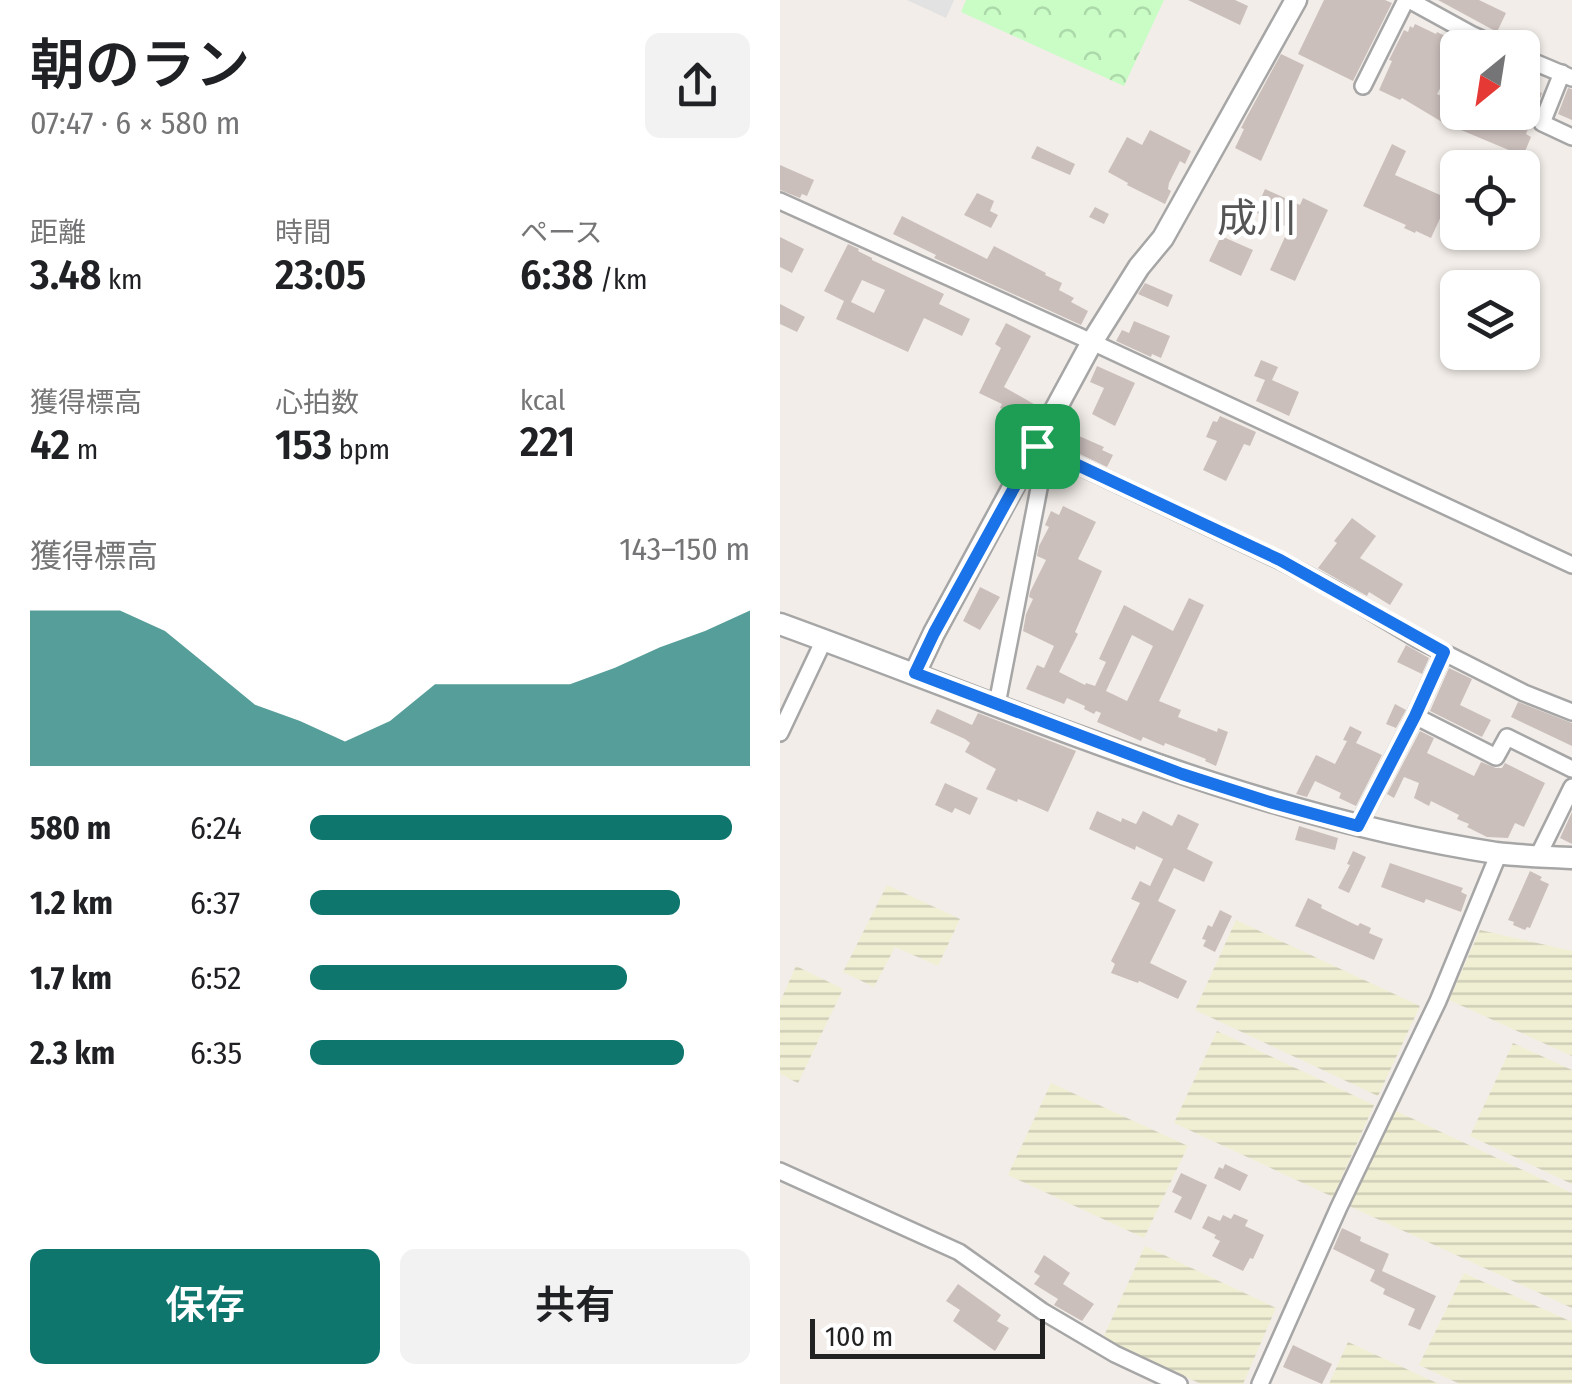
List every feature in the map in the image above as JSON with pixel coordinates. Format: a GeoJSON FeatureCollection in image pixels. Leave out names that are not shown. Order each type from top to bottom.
{"type":"FeatureCollection","features":[{"type":"Feature","properties":{"kind":"street"},"geometry":{"type":"LineString","coordinates":[[915,673],[1092,342],[1139,267],[1163,238],[1295,0]]}},
{"type":"Feature","properties":{"kind":"street"},"geometry":{"type":"LineString","coordinates":[[1363,86],[1407,0],[1464,30]]}},
{"type":"Feature","properties":{"kind":"street"},"geometry":{"type":"LineString","coordinates":[[1540,64],[1567,76],[1542,122],[1572,137]]}},
{"type":"Feature","properties":{"kind":"street"},"geometry":{"type":"LineString","coordinates":[[780,201],[1572,565]]}},
{"type":"Feature","properties":{"kind":"street"},"geometry":{"type":"LineString","coordinates":[[1036,449],[1280,560],[1444,652],[1524,693],[1572,712]]}},
{"type":"Feature","properties":{"kind":"street"},"geometry":{"type":"LineString","coordinates":[[997,704],[1042,468],[1036,449]]}},
{"type":"Feature","properties":{"kind":"street"},"geometry":{"type":"LineString","coordinates":[[780,624],[1182,774],[1273,803],[1358,826],[1500,853],[1572,858]]}},
{"type":"Feature","properties":{"kind":"street"},"geometry":{"type":"LineString","coordinates":[[780,733],[824,640]]}},
{"type":"Feature","properties":{"kind":"street"},"geometry":{"type":"LineString","coordinates":[[1358,826],[1444,652]]}},
{"type":"Feature","properties":{"kind":"street"},"geometry":{"type":"LineString","coordinates":[[1415,716],[1496,758],[1507,738],[1572,769]]}},
{"type":"Feature","properties":{"kind":"street"},"geometry":{"type":"LineString","coordinates":[[1538,856],[1572,787]]}},
{"type":"Feature","properties":{"kind":"street"},"geometry":{"type":"LineString","coordinates":[[1260,1384],[1338,1207],[1438,1001],[1500,853]]}},
{"type":"Feature","properties":{"kind":"street"},"geometry":{"type":"LineString","coordinates":[[780,1171],[959,1252],[1042,1311],[1115,1354],[1179,1384]]}},
{"type":"Feature","properties":{"kind":"shaded area"},"geometry":{"type":"Polygon","coordinates":[[[907,0],[954,0],[946,18],[907,0]]]}},
{"type":"Feature","properties":{"kind":"shaded area"},"geometry":{"type":"Polygon","coordinates":[[[887,885],[960,919],[938,966],[895,947],[874,987],[843,972],[887,885]]]}},
{"type":"Feature","properties":{"kind":"shaded area"},"geometry":{"type":"Polygon","coordinates":[[[1236,920],[1420,1006],[1378,1096],[1195,1010],[1236,920]]]}},
{"type":"Feature","properties":{"kind":"shaded area"},"geometry":{"type":"Polygon","coordinates":[[[1480,930],[1572,951],[1572,1056],[1449,1000],[1480,930]]]}},
{"type":"Feature","properties":{"kind":"shaded area"},"geometry":{"type":"Polygon","coordinates":[[[796,966],[843,989],[798,1083],[780,1074],[780,1002],[796,966]]]}},
{"type":"Feature","properties":{"kind":"shaded area"},"geometry":{"type":"Polygon","coordinates":[[[1217,1031],[1374,1105],[1333,1197],[1174,1123],[1217,1031]]]}},
{"type":"Feature","properties":{"kind":"shaded area"},"geometry":{"type":"Polygon","coordinates":[[[1513,1043],[1572,1070],[1572,1184],[1470,1136],[1513,1043]]]}},
{"type":"Feature","properties":{"kind":"shaded area"},"geometry":{"type":"Polygon","coordinates":[[[1051,1083],[1188,1146],[1144,1238],[1008,1175],[1051,1083]]]}},
{"type":"Feature","properties":{"kind":"shaded area"},"geometry":{"type":"Polygon","coordinates":[[[1394,1110],[1572,1193],[1572,1308],[1349,1206],[1394,1110]]]}},
{"type":"Feature","properties":{"kind":"shaded area"},"geometry":{"type":"Polygon","coordinates":[[[1145,1246],[1276,1308],[1243,1384],[1201,1384],[1103,1338],[1145,1246]]]}},
{"type":"Feature","properties":{"kind":"shaded area"},"geometry":{"type":"Polygon","coordinates":[[[1464,1273],[1572,1322],[1572,1384],[1460,1384],[1419,1365],[1464,1273]]]}},
{"type":"Feature","properties":{"kind":"shaded area"},"geometry":{"type":"Polygon","coordinates":[[[1348,1342],[1439,1384],[1329,1384],[1348,1342]]]}},
{"type":"Feature","properties":{"kind":"green space"},"geometry":{"type":"Polygon","coordinates":[[[966,0],[1164,0],[1124,86],[961,12],[966,0]]]}},
{"type":"Feature","properties":{"kind":"building"},"geometry":{"type":"Polygon","coordinates":[[[1188,0],[1235,0],[1248,6],[1240,25],[1188,0]]]}},
{"type":"Feature","properties":{"kind":"building"},"geometry":{"type":"Polygon","coordinates":[[[1324,0],[1392,3],[1353,81],[1298,54],[1324,0]]]}},
{"type":"Feature","properties":{"kind":"building"},"geometry":{"type":"Polygon","coordinates":[[[1438,0],[1479,0],[1506,13],[1498,30],[1438,0]]]}},
{"type":"Feature","properties":{"kind":"building"},"geometry":{"type":"Polygon","coordinates":[[[1415,24],[1440,34],[1440,121],[1402,98],[1379,90],[1404,30],[1415,24]]]}},
{"type":"Feature","properties":{"kind":"building"},"geometry":{"type":"Polygon","coordinates":[[[1281,54],[1304,65],[1261,161],[1235,148],[1244,129],[1241,128],[1281,54]]]}},
{"type":"Feature","properties":{"kind":"building"},"geometry":{"type":"Polygon","coordinates":[[[1568,88],[1572,89],[1572,120],[1558,114],[1568,88]]]}},
{"type":"Feature","properties":{"kind":"building"},"geometry":{"type":"Polygon","coordinates":[[[1150,130],[1191,151],[1185,164],[1180,161],[1169,183],[1171,191],[1165,204],[1108,172],[1127,137],[1142,145],[1150,130]]]}},
{"type":"Feature","properties":{"kind":"building"},"geometry":{"type":"Polygon","coordinates":[[[1461,130],[1528,130],[1526,134],[1531,137],[1526,150],[1509,150],[1461,130]]]}},
{"type":"Feature","properties":{"kind":"building"},"geometry":{"type":"Polygon","coordinates":[[[1392,144],[1406,151],[1395,175],[1440,195],[1440,218],[1431,238],[1363,206],[1392,144]]]}},
{"type":"Feature","properties":{"kind":"building"},"geometry":{"type":"Polygon","coordinates":[[[1037,146],[1075,164],[1070,175],[1031,158],[1037,146]]]}},
{"type":"Feature","properties":{"kind":"building"},"geometry":{"type":"Polygon","coordinates":[[[780,165],[814,180],[807,196],[802,194],[800,198],[780,190],[780,165]]]}},
{"type":"Feature","properties":{"kind":"building"},"geometry":{"type":"Polygon","coordinates":[[[1265,189],[1300,205],[1303,198],[1328,210],[1295,281],[1270,270],[1289,228],[1255,212],[1265,189]]]}},
{"type":"Feature","properties":{"kind":"building"},"geometry":{"type":"Polygon","coordinates":[[[977,193],[994,201],[990,211],[998,215],[991,228],[964,215],[977,193]]]}},
{"type":"Feature","properties":{"kind":"building"},"geometry":{"type":"Polygon","coordinates":[[[1095,207],[1109,214],[1104,224],[1089,217],[1095,207]]]}},
{"type":"Feature","properties":{"kind":"building"},"geometry":{"type":"Polygon","coordinates":[[[902,216],[987,259],[994,246],[1046,273],[1062,283],[1059,290],[1074,298],[1071,302],[1088,311],[1081,325],[934,258],[936,255],[893,234],[902,216]]]}},
{"type":"Feature","properties":{"kind":"building"},"geometry":{"type":"Polygon","coordinates":[[[1221,236],[1253,250],[1241,276],[1209,261],[1221,236]]]}},
{"type":"Feature","properties":{"kind":"building"},"geometry":{"type":"Polygon","coordinates":[[[780,237],[804,249],[792,273],[780,267],[780,237]]]}},
{"type":"Feature","properties":{"kind":"building"},"geometry":{"type":"Polygon","coordinates":[[[848,244],[872,260],[944,294],[939,304],[970,319],[962,336],[924,318],[908,352],[836,319],[844,301],[824,291],[848,244]],[[862,280],[851,302],[874,313],[885,290],[862,280]]]}},
{"type":"Feature","properties":{"kind":"building"},"geometry":{"type":"Polygon","coordinates":[[[1145,283],[1173,295],[1168,307],[1138,294],[1145,283]]]}},
{"type":"Feature","properties":{"kind":"building"},"geometry":{"type":"Polygon","coordinates":[[[780,304],[805,317],[797,332],[780,324],[780,304]]]}},
{"type":"Feature","properties":{"kind":"building"},"geometry":{"type":"Polygon","coordinates":[[[1134,321],[1170,336],[1161,358],[1116,341],[1122,330],[1129,333],[1134,321]]]}},
{"type":"Feature","properties":{"kind":"building"},"geometry":{"type":"Polygon","coordinates":[[[1006,323],[1031,336],[1004,387],[1039,407],[1029,424],[979,393],[1001,348],[995,344],[1006,323]]]}},
{"type":"Feature","properties":{"kind":"building"},"geometry":{"type":"Polygon","coordinates":[[[1261,360],[1278,367],[1272,380],[1299,392],[1289,416],[1256,401],[1265,380],[1254,376],[1261,360]]]}},
{"type":"Feature","properties":{"kind":"building"},"geometry":{"type":"Polygon","coordinates":[[[1097,366],[1135,383],[1115,426],[1092,414],[1104,388],[1090,382],[1097,366]]]}},
{"type":"Feature","properties":{"kind":"building"},"geometry":{"type":"Polygon","coordinates":[[[1220,416],[1256,432],[1250,446],[1244,444],[1226,481],[1203,470],[1217,441],[1206,437],[1213,421],[1217,422],[1220,416]]]}},
{"type":"Feature","properties":{"kind":"building"},"geometry":{"type":"Polygon","coordinates":[[[1063,429],[1104,447],[1102,450],[1113,455],[1107,467],[1057,443],[1063,429]]]}},
{"type":"Feature","properties":{"kind":"building"},"geometry":{"type":"Polygon","coordinates":[[[1063,506],[1096,522],[1078,559],[1102,571],[1059,672],[1095,686],[1106,662],[1099,659],[1124,605],[1173,631],[1189,598],[1204,605],[1159,701],[1181,710],[1178,717],[1217,732],[1218,728],[1228,732],[1216,766],[1165,743],[1164,746],[1143,737],[1141,741],[1097,722],[1101,713],[1094,714],[1067,698],[1064,704],[1026,689],[1037,665],[1044,668],[1054,646],[1023,631],[1033,599],[1030,592],[1046,560],[1037,556],[1049,527],[1045,525],[1051,511],[1059,515],[1063,506]],[[1132,635],[1106,691],[1127,701],[1153,646],[1132,635]]]}},
{"type":"Feature","properties":{"kind":"building"},"geometry":{"type":"Polygon","coordinates":[[[1352,518],[1376,536],[1360,558],[1403,584],[1390,605],[1318,568],[1352,518]]]}},
{"type":"Feature","properties":{"kind":"building"},"geometry":{"type":"Polygon","coordinates":[[[980,587],[1000,597],[980,630],[963,621],[980,587]]]}},
{"type":"Feature","properties":{"kind":"building"},"geometry":{"type":"Polygon","coordinates":[[[1406,645],[1429,658],[1422,674],[1397,662],[1406,645]]]}},
{"type":"Feature","properties":{"kind":"building"},"geometry":{"type":"Polygon","coordinates":[[[1449,668],[1472,679],[1460,705],[1491,720],[1482,737],[1430,711],[1449,668]]]}},
{"type":"Feature","properties":{"kind":"building"},"geometry":{"type":"Polygon","coordinates":[[[1518,702],[1572,723],[1572,746],[1511,717],[1518,702]]]}},
{"type":"Feature","properties":{"kind":"building"},"geometry":{"type":"Polygon","coordinates":[[[1395,704],[1406,710],[1396,728],[1386,724],[1395,704]]]}},
{"type":"Feature","properties":{"kind":"building"},"geometry":{"type":"Polygon","coordinates":[[[937,709],[972,725],[978,713],[1076,751],[1048,812],[986,789],[996,769],[965,752],[970,743],[965,739],[930,723],[937,709]]]}},
{"type":"Feature","properties":{"kind":"building"},"geometry":{"type":"Polygon","coordinates":[[[1350,726],[1362,732],[1356,743],[1382,755],[1356,806],[1339,798],[1341,793],[1315,781],[1307,797],[1296,794],[1316,755],[1335,764],[1350,726]]]}},
{"type":"Feature","properties":{"kind":"building"},"geometry":{"type":"Polygon","coordinates":[[[1420,731],[1434,738],[1427,753],[1474,776],[1481,762],[1496,768],[1505,763],[1545,783],[1524,827],[1515,823],[1508,838],[1487,837],[1467,827],[1469,824],[1457,819],[1459,815],[1431,801],[1429,806],[1414,798],[1419,783],[1404,777],[1394,798],[1387,794],[1420,731]]]}},
{"type":"Feature","properties":{"kind":"building"},"geometry":{"type":"Polygon","coordinates":[[[945,783],[978,798],[970,815],[955,808],[952,813],[935,805],[945,783]]]}},
{"type":"Feature","properties":{"kind":"building"},"geometry":{"type":"Polygon","coordinates":[[[1097,811],[1136,824],[1143,811],[1172,826],[1178,814],[1199,824],[1187,849],[1213,862],[1204,882],[1174,868],[1158,901],[1176,910],[1150,963],[1187,981],[1178,999],[1111,973],[1115,964],[1111,961],[1140,903],[1131,899],[1140,881],[1150,886],[1163,859],[1089,829],[1097,811]]]}},
{"type":"Feature","properties":{"kind":"building"},"geometry":{"type":"Polygon","coordinates":[[[1572,812],[1572,844],[1560,838],[1572,812]]]}},
{"type":"Feature","properties":{"kind":"building"},"geometry":{"type":"Polygon","coordinates":[[[1299,826],[1338,838],[1335,850],[1295,840],[1299,826]]]}},
{"type":"Feature","properties":{"kind":"building"},"geometry":{"type":"Polygon","coordinates":[[[1353,851],[1366,857],[1349,893],[1338,888],[1353,851]]]}},
{"type":"Feature","properties":{"kind":"building"},"geometry":{"type":"Polygon","coordinates":[[[1390,863],[1463,888],[1461,892],[1467,895],[1461,912],[1381,887],[1390,863]]]}},
{"type":"Feature","properties":{"kind":"building"},"geometry":{"type":"Polygon","coordinates":[[[1530,871],[1549,884],[1530,928],[1525,930],[1508,920],[1530,871]]]}},
{"type":"Feature","properties":{"kind":"building"},"geometry":{"type":"Polygon","coordinates":[[[1308,898],[1358,926],[1360,923],[1371,928],[1369,933],[1383,939],[1374,960],[1295,926],[1308,898]]]}},
{"type":"Feature","properties":{"kind":"building"},"geometry":{"type":"Polygon","coordinates":[[[1220,910],[1232,916],[1215,952],[1203,946],[1206,940],[1202,939],[1220,910]]]}},
{"type":"Feature","properties":{"kind":"building"},"geometry":{"type":"Polygon","coordinates":[[[1225,1164],[1248,1175],[1240,1191],[1214,1178],[1225,1164]]]}},
{"type":"Feature","properties":{"kind":"building"},"geometry":{"type":"Polygon","coordinates":[[[1181,1173],[1207,1185],[1191,1220],[1174,1212],[1182,1197],[1172,1192],[1181,1173]]]}},
{"type":"Feature","properties":{"kind":"building"},"geometry":{"type":"Polygon","coordinates":[[[1234,1214],[1248,1220],[1245,1226],[1264,1235],[1243,1271],[1212,1256],[1220,1241],[1202,1228],[1208,1216],[1220,1221],[1223,1215],[1231,1219],[1234,1214]]]}},
{"type":"Feature","properties":{"kind":"building"},"geometry":{"type":"Polygon","coordinates":[[[1342,1228],[1389,1254],[1382,1271],[1436,1296],[1420,1330],[1408,1325],[1415,1309],[1383,1294],[1385,1289],[1370,1281],[1375,1270],[1333,1249],[1342,1228]]]}},
{"type":"Feature","properties":{"kind":"building"},"geometry":{"type":"Polygon","coordinates":[[[1044,1255],[1070,1273],[1063,1284],[1094,1304],[1082,1321],[1054,1305],[1058,1299],[1034,1284],[1040,1276],[1034,1272],[1044,1255]]]}},
{"type":"Feature","properties":{"kind":"building"},"geometry":{"type":"Polygon","coordinates":[[[958,1284],[1001,1315],[997,1321],[1009,1328],[995,1351],[953,1321],[960,1310],[946,1301],[958,1284]]]}},
{"type":"Feature","properties":{"kind":"building"},"geometry":{"type":"Polygon","coordinates":[[[1293,1345],[1332,1364],[1322,1384],[1283,1367],[1293,1345]]]}},
{"type":"Feature","properties":{"kind":"district","name":"成川"},"geometry":{"type":"Point","coordinates":[1257,219]}},
{"type":"Feature","properties":{"kind":"route"},"geometry":{"type":"LineString","coordinates":[[1037,446],[1280,560],[1444,652],[1358,826],[1182,774],[915,673],[1037,446]]}}]}
